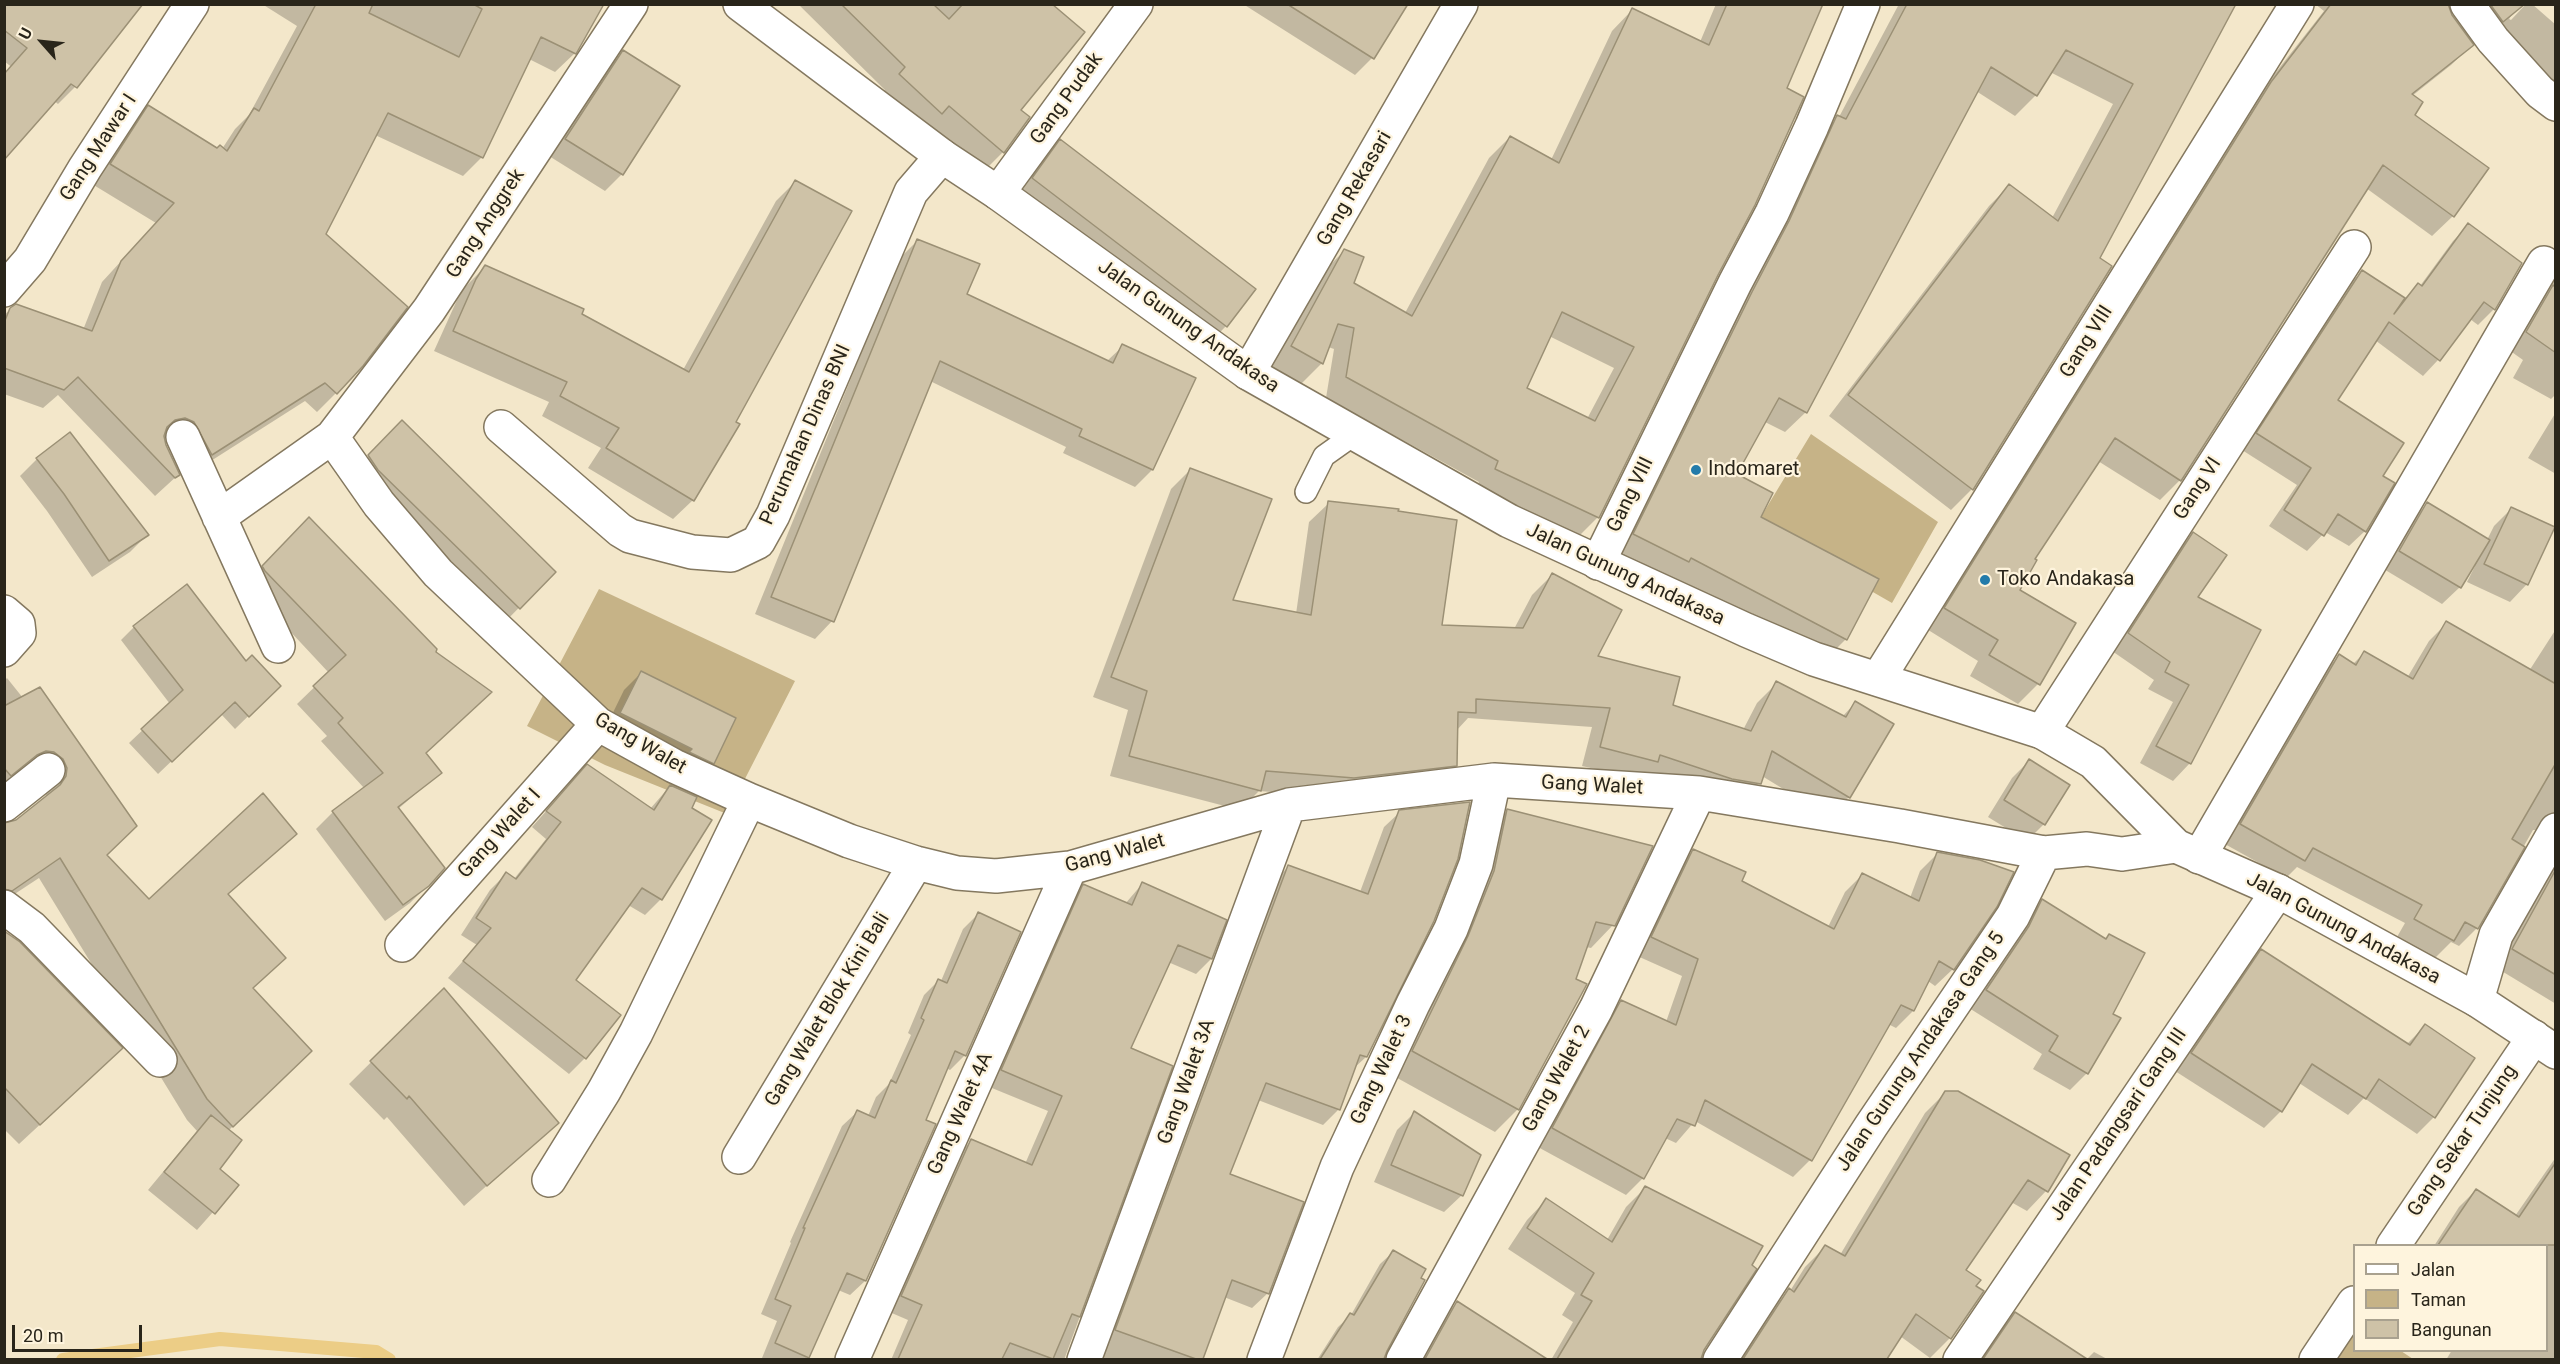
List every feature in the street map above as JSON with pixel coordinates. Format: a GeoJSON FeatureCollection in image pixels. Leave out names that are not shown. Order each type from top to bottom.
{"type":"FeatureCollection","features":[{"type":"Feature","properties":{"kind":"street","name":"Gang Mawar I"},"geometry":{"type":"LineString","coordinates":[[4,290],[30,260],[84,168],[192,4]]}},
{"type":"Feature","properties":{"kind":"street","name":"Gang Anggrek"},"geometry":{"type":"LineString","coordinates":[[219,517],[332,437],[429,310],[631,4]]}},
{"type":"Feature","properties":{"kind":"street","name":"Jalan Gunung Andakasa"},"geometry":{"type":"LineString","coordinates":[[740,4],[942,156],[998,192],[1248,374],[1509,521],[1598,563],[1814,659],[2042,732],[2093,762],[2188,852],[2277,891],[2477,1000],[2545,1044]]}},
{"type":"Feature","properties":{"kind":"street","name":"Gang Pudak"},"geometry":{"type":"LineString","coordinates":[[998,192],[1136,4]]}},
{"type":"Feature","properties":{"kind":"street","name":"Gang Rekasari"},"geometry":{"type":"LineString","coordinates":[[1248,374],[1461,4]]}},
{"type":"Feature","properties":{"kind":"street","name":"Gang VIII"},"geometry":{"type":"LineString","coordinates":[[1598,563],[1735,283],[1772,213],[1812,126],[1863,4]]}},
{"type":"Feature","properties":{"kind":"street","name":"Gang VIII"},"geometry":{"type":"LineString","coordinates":[[1878,679],[2297,4]]}},
{"type":"Feature","properties":{"kind":"street"},"geometry":{"type":"LineString","coordinates":[[2466,4],[2493,40],[2540,92],[2556,104]]}},
{"type":"Feature","properties":{"kind":"street","name":"Perumahan Dinas BNI"},"geometry":{"type":"LineString","coordinates":[[501,428],[620,530],[630,536],[692,552],[731,555],[758,542],[773,515],[911,192],[942,156]]}},
{"type":"Feature","properties":{"kind":"street","name":"Gang VI"},"geometry":{"type":"LineString","coordinates":[[2042,732],[2354,247]]}},
{"type":"Feature","properties":{"kind":"street"},"geometry":{"type":"LineString","coordinates":[[2044,853],[2087,849],[2122,854],[2188,852],[2544,263]]}},
{"type":"Feature","properties":{"kind":"street"},"geometry":{"type":"LineString","coordinates":[[183,437],[278,646]]}},
{"type":"Feature","properties":{"kind":"street","name":"Gang Walet"},"geometry":{"type":"LineString","coordinates":[[332,437],[380,504],[438,573],[598,724],[674,766],[749,800],[849,841],[916,863],[957,873],[996,876],[1070,868],[1289,805],[1494,780],[1699,793],[1900,826],[2044,853]]}},
{"type":"Feature","properties":{"kind":"street"},"geometry":{"type":"LineString","coordinates":[[4,612],[18,624],[19,633],[4,650]]}},
{"type":"Feature","properties":{"kind":"street","name":"Gang Walet I"},"geometry":{"type":"LineString","coordinates":[[402,945],[598,724]]}},
{"type":"Feature","properties":{"kind":"street"},"geometry":{"type":"LineString","coordinates":[[4,805],[48,770]]}},
{"type":"Feature","properties":{"kind":"street","name":"Gang Walet 3"},"geometry":{"type":"LineString","coordinates":[[1264,1359],[1337,1167],[1413,1004],[1451,929],[1476,864],[1494,780]]}},
{"type":"Feature","properties":{"kind":"street","name":"Gang Walet 2"},"geometry":{"type":"LineString","coordinates":[[1403,1359],[1596,1009],[1699,793]]}},
{"type":"Feature","properties":{"kind":"street"},"geometry":{"type":"LineString","coordinates":[[549,1180],[604,1091],[636,1033],[749,800]]}},
{"type":"Feature","properties":{"kind":"street","name":"Gang Walet 3A"},"geometry":{"type":"LineString","coordinates":[[1084,1359],[1289,805]]}},
{"type":"Feature","properties":{"kind":"street"},"geometry":{"type":"LineString","coordinates":[[2477,1000],[2496,935],[2556,830]]}},
{"type":"Feature","properties":{"kind":"street","name":"Jalan Gunung Andakasa Gang 5"},"geometry":{"type":"LineString","coordinates":[[1720,1359],[1871,1126],[2013,915],[2044,853]]}},
{"type":"Feature","properties":{"kind":"street","name":"Gang Walet Blok Kini Bali"},"geometry":{"type":"LineString","coordinates":[[740,1157],[916,863]]}},
{"type":"Feature","properties":{"kind":"street","name":"Gang Walet 4A"},"geometry":{"type":"LineString","coordinates":[[852,1359],[1070,868]]}},
{"type":"Feature","properties":{"kind":"street","name":"Jalan Padangsari Gang III"},"geometry":{"type":"LineString","coordinates":[[1960,1359],[2277,891]]}},
{"type":"Feature","properties":{"kind":"street"},"geometry":{"type":"LineString","coordinates":[[4,906],[32,928],[160,1060]]}},
{"type":"Feature","properties":{"kind":"street","name":"Gang Sekar Tunjung"},"geometry":{"type":"LineString","coordinates":[[2394,1244],[2545,1044]]}},
{"type":"Feature","properties":{"kind":"street"},"geometry":{"type":"LineString","coordinates":[[2316,1359],[2353,1306]]}},
{"type":"Feature","properties":{"kind":"lane"},"geometry":{"type":"LineString","coordinates":[[1306,492],[1324,456],[1355,434]]}},
{"type":"Feature","properties":{"kind":"green space"},"geometry":{"type":"Polygon","coordinates":[[[1811,434],[1938,522],[1892,603],[1756,525],[1811,434]]]}},
{"type":"Feature","properties":{"kind":"green space"},"geometry":{"type":"Polygon","coordinates":[[[599,589],[795,681],[727,814],[605,765],[527,726],[599,589]]]}},
{"type":"Feature","properties":{"kind":"green space"},"geometry":{"type":"Polygon","coordinates":[[[2353,1318],[2353,1352],[2402,1352],[2413,1359],[2303,1360],[2353,1318]]]}},
{"type":"Feature","properties":{"kind":"building"},"geometry":{"type":"Polygon","coordinates":[[[4,4],[143,4],[77,88],[71,84],[4,160],[4,74],[27,48],[4,30],[4,4]]]}},
{"type":"Feature","properties":{"kind":"building"},"geometry":{"type":"Polygon","coordinates":[[[316,4],[373,4],[369,13],[459,57],[482,9],[473,4],[604,4],[576,54],[541,37],[483,158],[388,113],[326,234],[408,307],[363,366],[337,394],[325,383],[212,455],[194,422],[185,418],[175,420],[167,427],[164,436],[180,475],[175,478],[78,377],[64,390],[4,368],[4,323],[10,308],[16,304],[92,331],[121,261],[174,203],[110,164],[148,105],[217,148],[220,145],[227,151],[254,108],[259,111],[316,4]]]}},
{"type":"Feature","properties":{"kind":"building"},"geometry":{"type":"Polygon","coordinates":[[[841,4],[933,4],[949,19],[963,4],[1052,4],[1085,32],[1021,110],[1030,117],[1004,153],[949,106],[942,114],[899,74],[905,67],[841,4]]]}},
{"type":"Feature","properties":{"kind":"building"},"geometry":{"type":"Polygon","coordinates":[[[1287,4],[1408,4],[1374,59],[1287,4]]]}},
{"type":"Feature","properties":{"kind":"building"},"geometry":{"type":"Polygon","coordinates":[[[1727,4],[1823,4],[1787,88],[1804,97],[1755,205],[1718,275],[1599,518],[1495,469],[1498,461],[1346,377],[1354,328],[1338,324],[1323,364],[1291,346],[1344,249],[1364,257],[1354,283],[1412,316],[1510,136],[1559,163],[1632,8],[1709,45],[1727,4]],[[1562,312],[1527,388],[1595,421],[1634,347],[1562,312]]]}},
{"type":"Feature","properties":{"kind":"building"},"geometry":{"type":"Polygon","coordinates":[[[1907,4],[2236,4],[2100,258],[2112,266],[1973,490],[1848,395],[2009,184],[2058,221],[2133,84],[2066,50],[2037,96],[1991,67],[1807,413],[1779,398],[1737,474],[1773,493],[1761,517],[1879,579],[1847,640],[1691,558],[1689,562],[1633,534],[1789,221],[1837,115],[1846,119],[1907,4]]]}},
{"type":"Feature","properties":{"kind":"building"},"geometry":{"type":"Polygon","coordinates":[[[2331,4],[2448,4],[2452,15],[2474,45],[2412,94],[2423,102],[2415,115],[2489,168],[2454,217],[2383,165],[2181,481],[2115,438],[2035,559],[2037,560],[2020,590],[2076,623],[2040,685],[1989,655],[1998,640],[1944,608],[2271,82],[2331,4]]]}},
{"type":"Feature","properties":{"kind":"building"},"geometry":{"type":"Polygon","coordinates":[[[2490,4],[2525,4],[2503,22],[2490,4]]]}},
{"type":"Feature","properties":{"kind":"building"},"geometry":{"type":"Polygon","coordinates":[[[623,50],[680,86],[623,175],[565,139],[623,50]]]}},
{"type":"Feature","properties":{"kind":"building"},"geometry":{"type":"Polygon","coordinates":[[[1060,139],[1256,289],[1227,327],[1032,178],[1060,139]]]}},
{"type":"Feature","properties":{"kind":"building"},"geometry":{"type":"Polygon","coordinates":[[[795,180],[852,211],[736,422],[740,424],[694,501],[606,448],[619,428],[560,396],[567,382],[453,331],[476,279],[485,265],[584,309],[582,314],[689,372],[795,180]]]}},
{"type":"Feature","properties":{"kind":"building"},"geometry":{"type":"Polygon","coordinates":[[[2468,223],[2522,263],[2495,310],[2484,302],[2440,361],[2389,322],[2338,400],[2404,443],[2383,476],[2395,483],[2366,532],[2338,514],[2324,536],[2284,510],[2311,468],[2256,433],[2362,270],[2405,298],[2394,314],[2418,283],[2422,286],[2468,223]]]}},
{"type":"Feature","properties":{"kind":"building"},"geometry":{"type":"Polygon","coordinates":[[[917,239],[980,264],[967,294],[1113,363],[1122,344],[1196,378],[1153,470],[1079,436],[1082,429],[940,361],[834,622],[771,597],[917,239]]]}},
{"type":"Feature","properties":{"kind":"building"},"geometry":{"type":"Polygon","coordinates":[[[2553,285],[2556,288],[2556,353],[2526,332],[2553,285]]]}},
{"type":"Feature","properties":{"kind":"building"},"geometry":{"type":"Polygon","coordinates":[[[402,420],[556,572],[520,609],[378,470],[368,455],[402,420]]]}},
{"type":"Feature","properties":{"kind":"building"},"geometry":{"type":"Polygon","coordinates":[[[70,432],[149,535],[109,561],[64,494],[36,458],[70,432]]]}},
{"type":"Feature","properties":{"kind":"building"},"geometry":{"type":"Polygon","coordinates":[[[1190,468],[1272,499],[1233,600],[1311,615],[1328,501],[1399,509],[1398,511],[1457,520],[1442,625],[1523,628],[1552,573],[1622,610],[1598,656],[1680,677],[1673,705],[1751,731],[1776,681],[1846,717],[1855,701],[1894,724],[1850,798],[1772,751],[1761,784],[1732,779],[1660,755],[1658,762],[1600,747],[1610,708],[1476,699],[1476,713],[1458,712],[1457,766],[1354,778],[1266,771],[1261,791],[1129,756],[1147,691],[1111,677],[1190,468]]]}},
{"type":"Feature","properties":{"kind":"building"},"geometry":{"type":"Polygon","coordinates":[[[2427,502],[2490,540],[2461,588],[2399,551],[2427,502]]]}},
{"type":"Feature","properties":{"kind":"building"},"geometry":{"type":"Polygon","coordinates":[[[2511,507],[2555,527],[2528,585],[2484,564],[2511,507]]]}},
{"type":"Feature","properties":{"kind":"building"},"geometry":{"type":"Polygon","coordinates":[[[309,517],[437,649],[436,652],[492,692],[426,753],[442,773],[398,807],[445,868],[429,886],[403,905],[332,811],[383,773],[338,723],[343,718],[313,686],[346,655],[262,566],[309,517]]]}},
{"type":"Feature","properties":{"kind":"building"},"geometry":{"type":"Polygon","coordinates":[[[2193,532],[2227,555],[2198,597],[2261,630],[2191,764],[2156,746],[2189,685],[2165,672],[2170,662],[2128,633],[2193,532]]]}},
{"type":"Feature","properties":{"kind":"building"},"geometry":{"type":"Polygon","coordinates":[[[187,584],[246,661],[252,655],[281,686],[249,717],[235,702],[172,762],[141,729],[183,690],[133,626],[187,584]]]}},
{"type":"Feature","properties":{"kind":"building"},"geometry":{"type":"Polygon","coordinates":[[[2446,621],[2556,684],[2556,763],[2512,839],[2525,847],[2478,929],[2465,922],[2454,941],[2414,919],[2422,905],[2313,848],[2305,861],[2240,824],[2339,654],[2356,665],[2364,651],[2413,679],[2446,621]]]}},
{"type":"Feature","properties":{"kind":"building"},"geometry":{"type":"Polygon","coordinates":[[[641,671],[736,718],[714,764],[689,752],[692,749],[620,713],[641,671]]]}},
{"type":"Feature","properties":{"kind":"building"},"geometry":{"type":"Polygon","coordinates":[[[40,687],[137,826],[107,855],[149,899],[263,793],[297,834],[228,894],[286,958],[253,988],[312,1051],[233,1127],[207,1099],[60,858],[12,891],[4,889],[4,823],[16,820],[60,785],[66,776],[67,768],[63,759],[54,752],[46,751],[37,755],[11,776],[4,768],[4,706],[40,687]]]}},
{"type":"Feature","properties":{"kind":"building"},"geometry":{"type":"Polygon","coordinates":[[[2029,759],[2070,785],[2045,825],[2004,800],[2029,759]]]}},
{"type":"Feature","properties":{"kind":"building"},"geometry":{"type":"Polygon","coordinates":[[[587,764],[654,810],[670,785],[697,797],[692,808],[712,820],[662,900],[642,888],[576,980],[621,1015],[586,1059],[463,961],[491,928],[476,918],[506,872],[516,879],[561,822],[546,811],[587,764]]]}},
{"type":"Feature","properties":{"kind":"building"},"geometry":{"type":"Polygon","coordinates":[[[1470,802],[1458,859],[1434,921],[1367,1057],[1360,1055],[1340,1110],[1266,1083],[1230,1174],[1304,1202],[1269,1294],[1232,1280],[1203,1359],[1196,1359],[1115,1330],[1288,865],[1368,894],[1399,810],[1470,802]]]}},
{"type":"Feature","properties":{"kind":"building"},"geometry":{"type":"Polygon","coordinates":[[[1507,809],[1653,846],[1615,926],[1596,922],[1576,979],[1587,984],[1519,1110],[1412,1051],[1468,936],[1494,871],[1507,809]]]}},
{"type":"Feature","properties":{"kind":"building"},"geometry":{"type":"Polygon","coordinates":[[[1693,849],[1746,872],[1742,881],[1834,929],[1862,873],[1919,901],[1937,852],[1980,860],[2014,872],[1997,907],[1954,970],[1939,961],[1914,1011],[1901,1005],[1812,1161],[1705,1100],[1695,1126],[1677,1119],[1644,1179],[1552,1128],[1621,1000],[1676,1025],[1698,959],[1651,937],[1693,849]]]}},
{"type":"Feature","properties":{"kind":"building"},"geometry":{"type":"Polygon","coordinates":[[[2556,869],[2556,975],[2512,949],[2556,869]]]}},
{"type":"Feature","properties":{"kind":"building"},"geometry":{"type":"Polygon","coordinates":[[[1142,882],[1227,920],[1212,959],[1178,945],[1131,1048],[1173,1066],[1080,1317],[1072,1314],[1053,1359],[1010,1343],[1002,1359],[898,1359],[922,1305],[901,1296],[971,1139],[1032,1165],[1062,1096],[1001,1070],[1083,884],[1132,905],[1142,882]]]}},
{"type":"Feature","properties":{"kind":"building"},"geometry":{"type":"Polygon","coordinates":[[[2042,899],[2106,939],[2109,934],[2145,953],[2113,1014],[2121,1018],[2088,1074],[2049,1051],[2058,1036],[1986,990],[2029,926],[2042,899]]]}},
{"type":"Feature","properties":{"kind":"building"},"geometry":{"type":"Polygon","coordinates":[[[978,912],[1021,932],[966,1056],[955,1051],[926,1120],[936,1124],[866,1281],[847,1273],[809,1358],[775,1343],[791,1306],[775,1299],[805,1228],[803,1228],[857,1110],[875,1118],[891,1080],[896,1083],[924,1020],[921,1018],[938,979],[947,983],[978,912]]]}},
{"type":"Feature","properties":{"kind":"building"},"geometry":{"type":"Polygon","coordinates":[[[4,931],[20,942],[123,1048],[40,1125],[4,1087],[4,931]]]}},
{"type":"Feature","properties":{"kind":"building"},"geometry":{"type":"Polygon","coordinates":[[[2261,949],[2410,1045],[2425,1024],[2475,1058],[2435,1118],[2379,1079],[2366,1099],[2312,1064],[2282,1112],[2191,1053],[2261,949]]]}},
{"type":"Feature","properties":{"kind":"building"},"geometry":{"type":"Polygon","coordinates":[[[444,988],[559,1123],[487,1186],[409,1096],[407,1099],[370,1061],[444,988]]]}},
{"type":"Feature","properties":{"kind":"building"},"geometry":{"type":"Polygon","coordinates":[[[1945,1091],[1958,1091],[2070,1155],[2048,1192],[2028,1180],[1966,1270],[1981,1280],[1976,1286],[1984,1291],[1951,1339],[1916,1314],[1887,1359],[1743,1359],[1789,1288],[1794,1292],[1825,1245],[1845,1256],[1945,1091]]]}},
{"type":"Feature","properties":{"kind":"building"},"geometry":{"type":"Polygon","coordinates":[[[1414,1111],[1481,1155],[1463,1196],[1391,1165],[1414,1111]]]}},
{"type":"Feature","properties":{"kind":"building"},"geometry":{"type":"Polygon","coordinates":[[[211,1115],[242,1140],[220,1169],[239,1185],[215,1214],[164,1172],[211,1115]]]}},
{"type":"Feature","properties":{"kind":"building"},"geometry":{"type":"Polygon","coordinates":[[[2556,1162],[2556,1245],[2439,1244],[2476,1189],[2519,1217],[2556,1162]]]}},
{"type":"Feature","properties":{"kind":"building"},"geometry":{"type":"Polygon","coordinates":[[[1645,1186],[1763,1246],[1752,1265],[1757,1269],[1704,1350],[1701,1359],[1557,1359],[1592,1301],[1581,1295],[1594,1273],[1527,1228],[1546,1198],[1612,1242],[1645,1186]]]}},
{"type":"Feature","properties":{"kind":"building"},"geometry":{"type":"Polygon","coordinates":[[[1393,1250],[1426,1269],[1421,1278],[1425,1280],[1384,1359],[1320,1359],[1350,1313],[1354,1315],[1393,1250]]]}},
{"type":"Feature","properties":{"kind":"building"},"geometry":{"type":"Polygon","coordinates":[[[1457,1301],[1547,1359],[1425,1359],[1457,1301]]]}},
{"type":"Feature","properties":{"kind":"building"},"geometry":{"type":"Polygon","coordinates":[[[2015,1312],[2087,1359],[1983,1359],[2015,1312]]]}},
{"type":"Feature","properties":{"kind":"waterway"},"geometry":{"type":"LineString","coordinates":[[63,1360],[220,1339],[376,1352],[389,1360]]}},
{"type":"Feature","properties":{"kind":"place","name":"Indomaret"},"geometry":{"type":"Point","coordinates":[1696,470]}},
{"type":"Feature","properties":{"kind":"place","name":"Toko Andakasa"},"geometry":{"type":"Point","coordinates":[1985,580]}}]}
